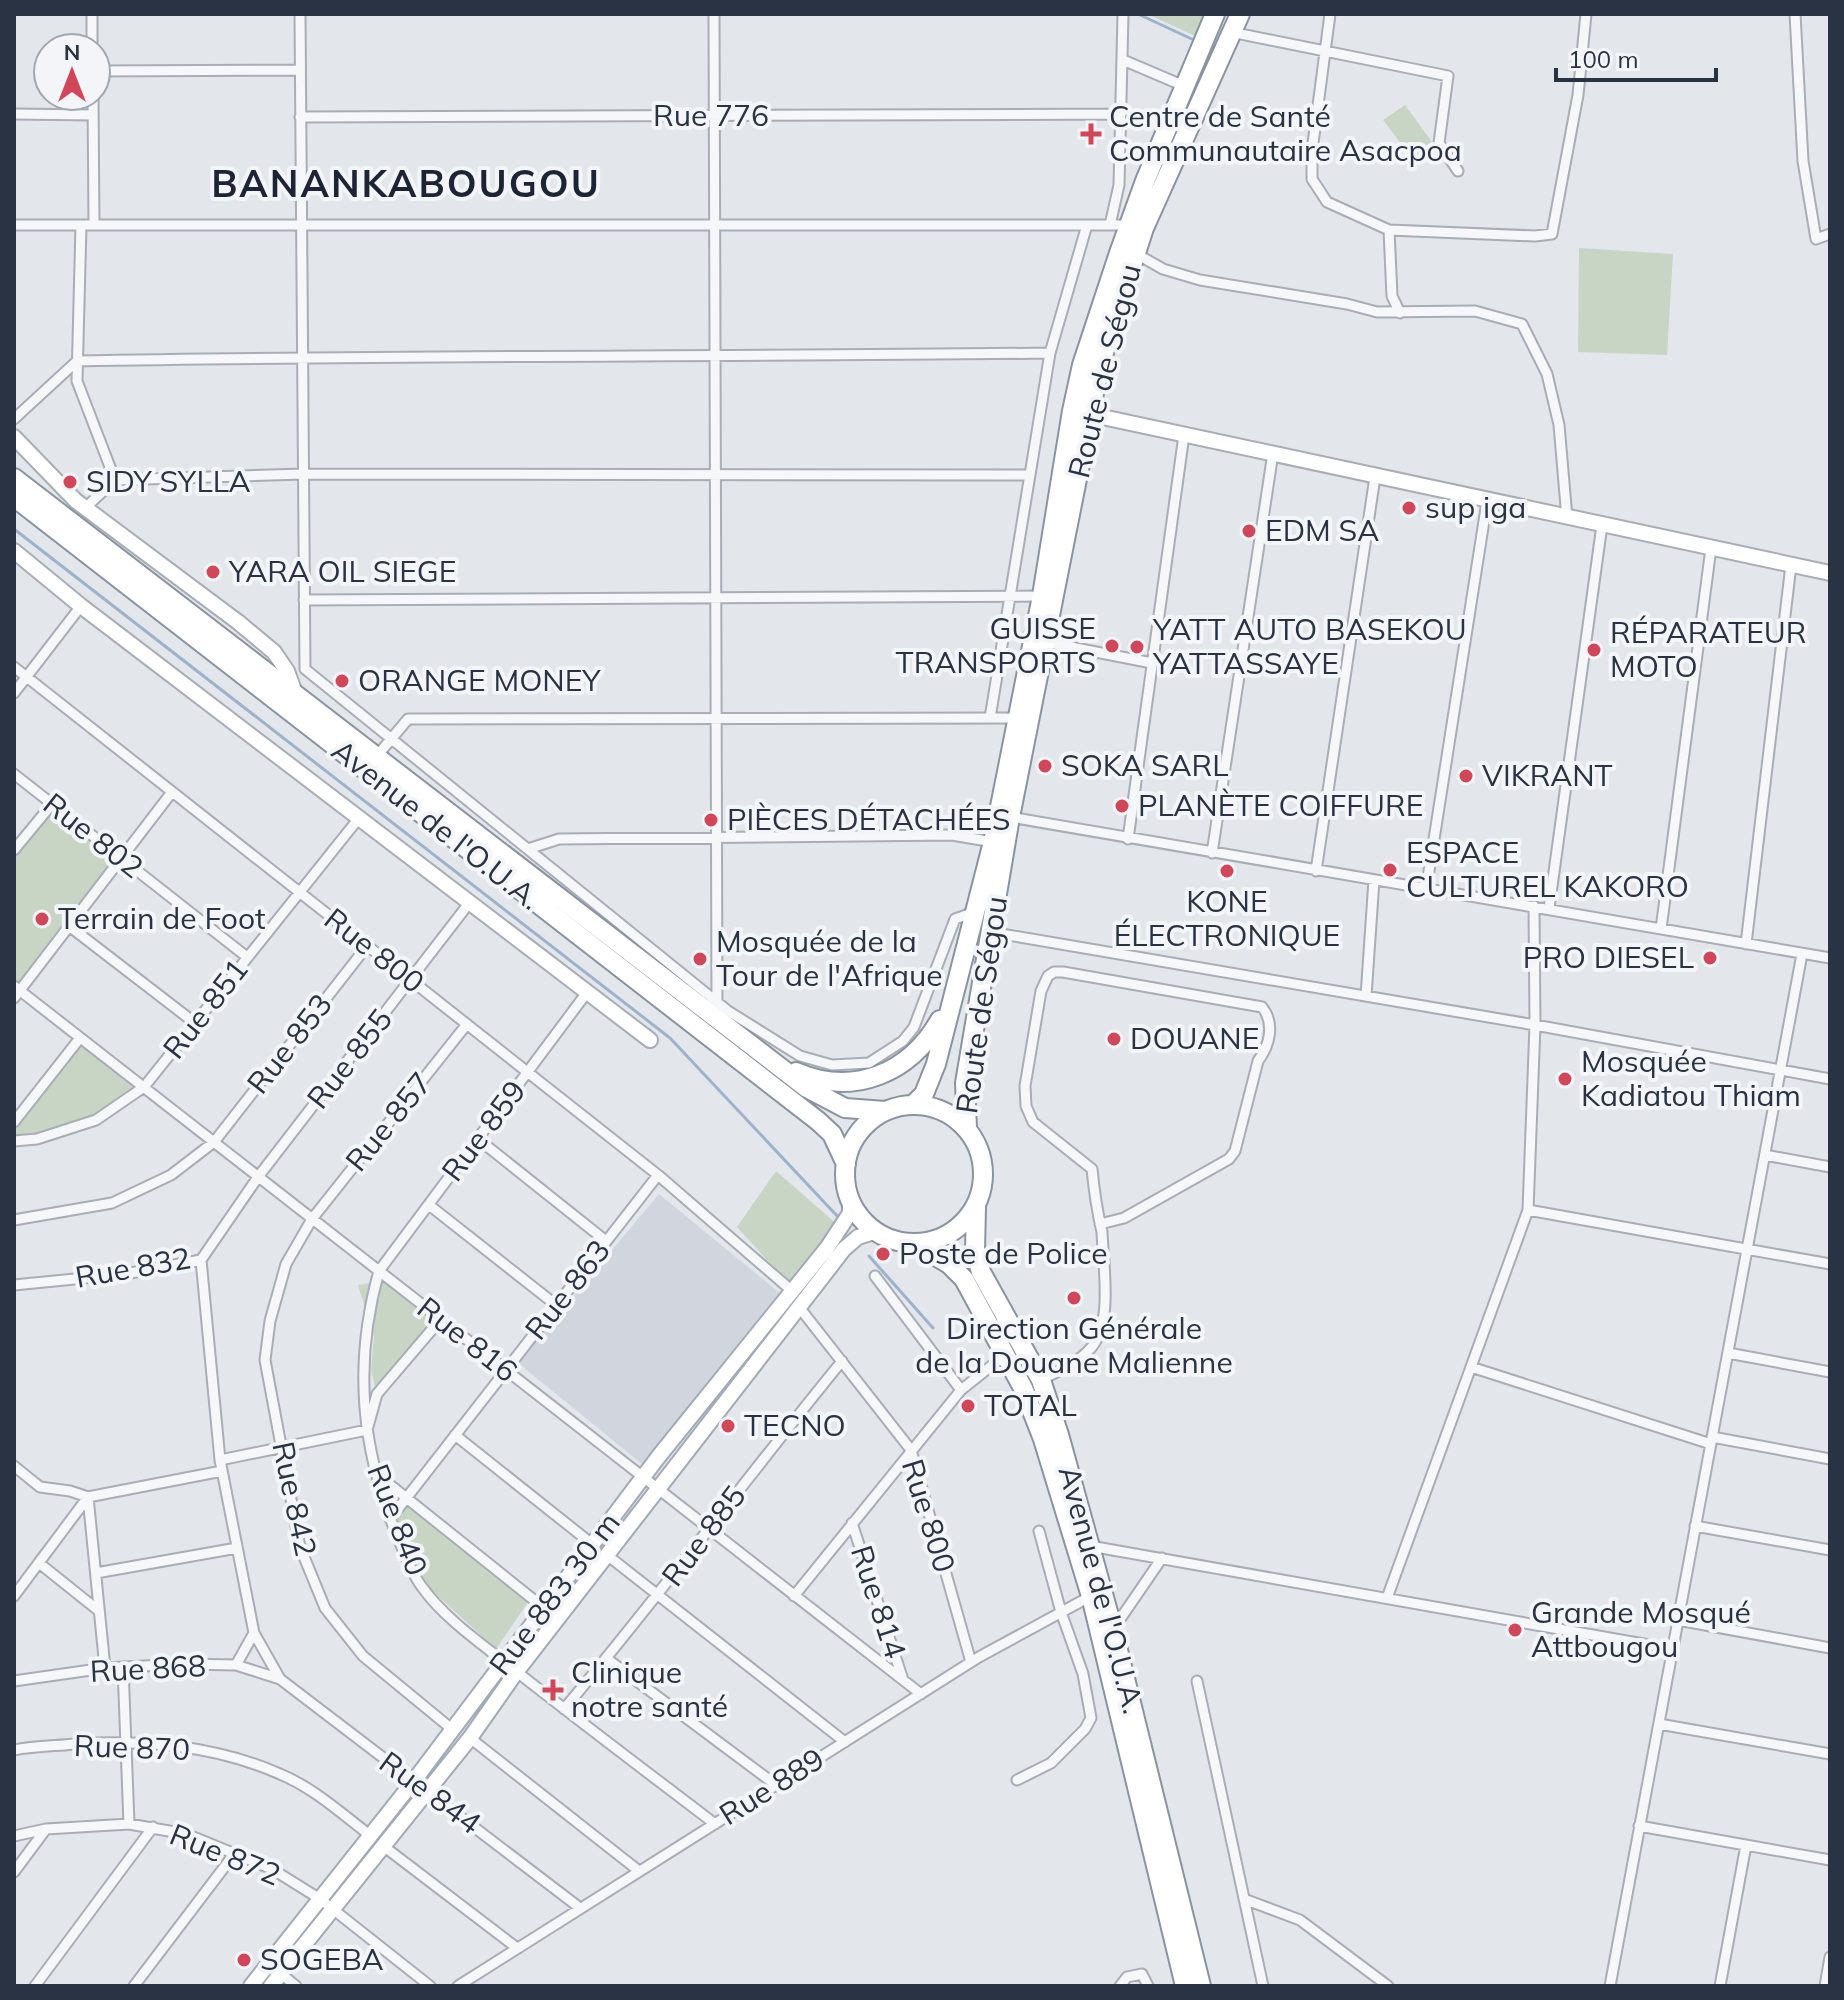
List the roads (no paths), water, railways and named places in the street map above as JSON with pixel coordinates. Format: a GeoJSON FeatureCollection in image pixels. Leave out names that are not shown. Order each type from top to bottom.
{"type":"FeatureCollection","features":[{"type":"Feature","properties":{"kind":"highway","name":"Route de Ségou"},"geometry":{"type":"LineString","coordinates":[[967,1128],[965,1083],[1010,817],[1045,642],[1080,413],[1082,365],[1129,225],[1215,14]]}},
{"type":"Feature","properties":{"kind":"highway","name":"Route de Ségou"},"geometry":{"type":"LineString","coordinates":[[914,1104],[924,1094],[936,1064],[993,842],[1080,413],[1099,368],[1135,253],[1161,186],[1240,14]]}},
{"type":"Feature","properties":{"kind":"highway","name":"Avenue de l'O.U.A."},"geometry":{"type":"LineString","coordinates":[[14,478],[376,757],[708,1004],[770,1061],[828,1101],[857,1111],[885,1111]]}},
{"type":"Feature","properties":{"kind":"highway","name":"Avenue de l'O.U.A."},"geometry":{"type":"LineString","coordinates":[[14,497],[818,1121],[839,1145],[846,1164]]}},
{"type":"Feature","properties":{"kind":"highway"},"geometry":{"type":"LineString","coordinates":[[770,1061],[812,1079],[832,1082],[859,1081],[901,1065],[929,1039],[956,985]]}},
{"type":"Feature","properties":{"kind":"highway","name":"Route de Ségou"},"geometry":{"type":"LineString","coordinates":[[914,1104],[933,1107],[951,1115],[967,1128]]}},
{"type":"Feature","properties":{"kind":"highway"},"geometry":{"type":"LineString","coordinates":[[914,1104],[885,1111],[863,1127],[855,1138],[846,1164],[850,1200],[866,1223],[895,1240],[914,1243],[950,1233],[965,1221],[976,1206],[984,1174],[979,1149],[967,1128]]}},
{"type":"Feature","properties":{"kind":"highway","name":"Avenue de l'O.U.A."},"geometry":{"type":"LineString","coordinates":[[976,1206],[975,1251],[981,1272],[1041,1380],[1059,1435],[1113,1630],[1201,1986]]}},
{"type":"Feature","properties":{"kind":"highway","name":"Avenue de l'O.U.A."},"geometry":{"type":"LineString","coordinates":[[914,1243],[930,1250],[964,1279],[1023,1388],[1043,1439],[1091,1596],[1185,1986]]}},
{"type":"Feature","properties":{"kind":"main road"},"geometry":{"type":"LineString","coordinates":[[1080,413],[1830,573]]}},
{"type":"Feature","properties":{"kind":"main road"},"geometry":{"type":"LineString","coordinates":[[14,437],[85,508],[274,652],[287,671],[295,693]]}},
{"type":"Feature","properties":{"kind":"main road","name":"Avenue de l'O.U.A."},"geometry":{"type":"LineString","coordinates":[[14,551],[81,606],[650,1040]]}},
{"type":"Feature","properties":{"kind":"main road","name":"Rue 883 30 m"},"geometry":{"type":"LineString","coordinates":[[251,1986],[320,1899],[376,1841],[413,1782],[592,1544],[841,1230],[850,1213],[850,1200]]}},
{"type":"Feature","properties":{"kind":"main road"},"geometry":{"type":"LineString","coordinates":[[271,1986],[333,1909],[376,1841],[428,1790],[470,1738],[517,1671],[844,1249],[858,1237],[877,1231]]}},
{"type":"Feature","properties":{"kind":"street"},"geometry":{"type":"LineString","coordinates":[[266,671],[305,669],[300,14]]}},
{"type":"Feature","properties":{"kind":"street"},"geometry":{"type":"LineString","coordinates":[[714,14],[718,837],[708,1004],[728,1011]]}},
{"type":"Feature","properties":{"kind":"street"},"geometry":{"type":"LineString","coordinates":[[1110,225],[1119,185],[1123,14]]}},
{"type":"Feature","properties":{"kind":"street"},"geometry":{"type":"LineString","coordinates":[[1330,14],[1312,151],[1312,179],[1327,202],[1389,230],[1535,236],[1552,234],[1578,95],[1586,14]]}},
{"type":"Feature","properties":{"kind":"street"},"geometry":{"type":"LineString","coordinates":[[1795,14],[1803,161],[1816,239],[1830,234]]}},
{"type":"Feature","properties":{"kind":"street"},"geometry":{"type":"LineString","coordinates":[[1231,32],[1448,76],[1439,143],[1458,171]]}},
{"type":"Feature","properties":{"kind":"street"},"geometry":{"type":"LineString","coordinates":[[1123,60],[1184,86]]}},
{"type":"Feature","properties":{"kind":"street"},"geometry":{"type":"LineString","coordinates":[[112,71],[300,70]]}},
{"type":"Feature","properties":{"kind":"street"},"geometry":{"type":"LineString","coordinates":[[14,114],[93,115],[94,225]]}},
{"type":"Feature","properties":{"kind":"street","name":"Rue 776"},"geometry":{"type":"LineString","coordinates":[[300,117],[1121,114]]}},
{"type":"Feature","properties":{"kind":"street"},"geometry":{"type":"LineString","coordinates":[[14,225],[1129,225]]}},
{"type":"Feature","properties":{"kind":"street"},"geometry":{"type":"LineString","coordinates":[[81,225],[77,381],[115,480]]}},
{"type":"Feature","properties":{"kind":"street"},"geometry":{"type":"LineString","coordinates":[[990,718],[1050,353],[1087,225]]}},
{"type":"Feature","properties":{"kind":"street"},"geometry":{"type":"LineString","coordinates":[[1389,230],[1392,296],[1400,313]]}},
{"type":"Feature","properties":{"kind":"street"},"geometry":{"type":"LineString","coordinates":[[1135,253],[1163,269],[1200,280],[1347,304],[1377,312],[1475,311],[1522,324],[1547,374],[1559,425],[1567,518]]}},
{"type":"Feature","properties":{"kind":"street"},"geometry":{"type":"LineString","coordinates":[[14,419],[77,361],[1050,353]]}},
{"type":"Feature","properties":{"kind":"street"},"geometry":{"type":"LineString","coordinates":[[1128,839],[1184,435]]}},
{"type":"Feature","properties":{"kind":"street"},"geometry":{"type":"LineString","coordinates":[[1212,853],[1273,453]]}},
{"type":"Feature","properties":{"kind":"street"},"geometry":{"type":"LineString","coordinates":[[85,508],[115,480],[303,474],[1030,475]]}},
{"type":"Feature","properties":{"kind":"street"},"geometry":{"type":"LineString","coordinates":[[1316,871],[1375,477]]}},
{"type":"Feature","properties":{"kind":"street"},"geometry":{"type":"LineString","coordinates":[[1426,890],[1487,502]]}},
{"type":"Feature","properties":{"kind":"street"},"geometry":{"type":"LineString","coordinates":[[1549,908],[1602,525]]}},
{"type":"Feature","properties":{"kind":"street"},"geometry":{"type":"LineString","coordinates":[[1661,929],[1711,548]]}},
{"type":"Feature","properties":{"kind":"street"},"geometry":{"type":"LineString","coordinates":[[1746,944],[1791,565]]}},
{"type":"Feature","properties":{"kind":"street"},"geometry":{"type":"LineString","coordinates":[[304,600],[1042,596]]}},
{"type":"Feature","properties":{"kind":"street"},"geometry":{"type":"LineString","coordinates":[[14,693],[81,606]]}},
{"type":"Feature","properties":{"kind":"street"},"geometry":{"type":"LineString","coordinates":[[1045,642],[1152,663]]}},
{"type":"Feature","properties":{"kind":"street","name":"Rue 800"},"geometry":{"type":"LineString","coordinates":[[14,667],[658,1175],[791,1290]]}},
{"type":"Feature","properties":{"kind":"street","name":"Avenue de l'O.U.A."},"geometry":{"type":"LineString","coordinates":[[305,669],[528,849],[708,1004],[728,1011],[800,1056],[832,1065],[869,1063],[903,1041],[914,1027],[955,919],[975,912]]}},
{"type":"Feature","properties":{"kind":"street"},"geometry":{"type":"LineString","coordinates":[[376,757],[408,719],[1016,718]]}},
{"type":"Feature","properties":{"kind":"street","name":"Rue 802"},"geometry":{"type":"LineString","coordinates":[[14,774],[247,957]]}},
{"type":"Feature","properties":{"kind":"street"},"geometry":{"type":"LineString","coordinates":[[16,992],[172,792]]}},
{"type":"Feature","properties":{"kind":"street"},"geometry":{"type":"LineString","coordinates":[[14,850],[52,804]]}},
{"type":"Feature","properties":{"kind":"street"},"geometry":{"type":"LineString","coordinates":[[1010,817],[1830,958]]}},
{"type":"Feature","properties":{"kind":"street","name":"Rue 851"},"geometry":{"type":"LineString","coordinates":[[14,1141],[37,1139],[96,1120],[144,1087],[359,818]]}},
{"type":"Feature","properties":{"kind":"street"},"geometry":{"type":"LineString","coordinates":[[528,849],[559,839],[952,835],[993,842]]}},
{"type":"Feature","properties":{"kind":"street"},"geometry":{"type":"LineString","coordinates":[[1366,996],[1374,880]]}},
{"type":"Feature","properties":{"kind":"street","name":"Rue 855"},"geometry":{"type":"LineString","coordinates":[[258,1177],[470,902]]}},
{"type":"Feature","properties":{"kind":"street"},"geometry":{"type":"LineString","coordinates":[[1387,1598],[1528,1210],[1535,1025],[1534,906]]}},
{"type":"Feature","properties":{"kind":"street"},"geometry":{"type":"LineString","coordinates":[[69,926],[195,1023]]}},
{"type":"Feature","properties":{"kind":"street"},"geometry":{"type":"LineString","coordinates":[[990,932],[1830,1079]]}},
{"type":"Feature","properties":{"kind":"street","name":"Rue 853"},"geometry":{"type":"LineString","coordinates":[[14,1220],[112,1203],[171,1175],[214,1142],[367,946]]}},
{"type":"Feature","properties":{"kind":"street"},"geometry":{"type":"LineString","coordinates":[[1610,1986],[1802,954]]}},
{"type":"Feature","properties":{"kind":"street"},"geometry":{"type":"LineString","coordinates":[[1023,1388],[1076,1361],[1092,1348],[1102,1330],[1105,1310],[1100,1224],[1092,1169],[1033,1122],[1026,1106],[1025,1086],[1041,991],[1048,976],[1063,972],[1262,1007],[1270,1017],[1270,1028],[1258,1061],[1235,1151],[1229,1159],[1124,1218],[1100,1224]]}},
{"type":"Feature","properties":{"kind":"street","name":"Rue 859"},"geometry":{"type":"LineString","coordinates":[[379,1271],[588,991]]}},
{"type":"Feature","properties":{"kind":"street","name":"Rue 816"},"geometry":{"type":"LineString","coordinates":[[16,992],[144,1087],[921,1694]]}},
{"type":"Feature","properties":{"kind":"street","name":"Rue 857"},"geometry":{"type":"LineString","coordinates":[[312,1219],[467,1024]]}},
{"type":"Feature","properties":{"kind":"street"},"geometry":{"type":"LineString","coordinates":[[14,1122],[80,1038]]}},
{"type":"Feature","properties":{"kind":"street"},"geometry":{"type":"LineString","coordinates":[[478,1139],[606,1241]]}},
{"type":"Feature","properties":{"kind":"street"},"geometry":{"type":"LineString","coordinates":[[1765,1155],[1830,1167]]}},
{"type":"Feature","properties":{"kind":"street","name":"Rue 863"},"geometry":{"type":"LineString","coordinates":[[390,1519],[658,1175]]}},
{"type":"Feature","properties":{"kind":"street","name":"Rue 832"},"geometry":{"type":"LineString","coordinates":[[14,1285],[125,1274],[201,1260],[258,1177]]}},
{"type":"Feature","properties":{"kind":"street"},"geometry":{"type":"LineString","coordinates":[[429,1205],[556,1305]]}},
{"type":"Feature","properties":{"kind":"street"},"geometry":{"type":"LineString","coordinates":[[1528,1210],[1830,1264]]}},
{"type":"Feature","properties":{"kind":"street","name":"Rue 842"},"geometry":{"type":"LineString","coordinates":[[312,1219],[286,1264],[270,1321],[265,1360],[300,1547],[325,1608],[363,1656],[453,1730]]}},
{"type":"Feature","properties":{"kind":"street"},"geometry":{"type":"LineString","coordinates":[[201,1260],[221,1465],[254,1633],[280,1679]]}},
{"type":"Feature","properties":{"kind":"street","name":"Rue 840"},"geometry":{"type":"LineString","coordinates":[[379,1271],[369,1307],[361,1382],[367,1430],[374,1472],[390,1519],[421,1587],[443,1611],[504,1661],[715,1824]]}},
{"type":"Feature","properties":{"kind":"street"},"geometry":{"type":"LineString","coordinates":[[875,1276],[961,1390]]}},
{"type":"Feature","properties":{"kind":"street","name":"Rue 800"},"geometry":{"type":"LineString","coordinates":[[799,1307],[911,1450],[971,1662]]}},
{"type":"Feature","properties":{"kind":"street"},"geometry":{"type":"LineString","coordinates":[[14,1466],[40,1487],[88,1497],[282,1447],[367,1430],[377,1394],[441,1319]]}},
{"type":"Feature","properties":{"kind":"street"},"geometry":{"type":"LineString","coordinates":[[1728,1353],[1830,1372]]}},
{"type":"Feature","properties":{"kind":"street"},"geometry":{"type":"LineString","coordinates":[[794,1596],[961,1390],[1005,1355]]}},
{"type":"Feature","properties":{"kind":"street","name":"Rue 885"},"geometry":{"type":"LineString","coordinates":[[564,1709],[842,1361]]}},
{"type":"Feature","properties":{"kind":"street"},"geometry":{"type":"LineString","coordinates":[[1471,1367],[1711,1441],[1830,1459]]}},
{"type":"Feature","properties":{"kind":"street"},"geometry":{"type":"LineString","coordinates":[[455,1435],[592,1544]]}},
{"type":"Feature","properties":{"kind":"street"},"geometry":{"type":"LineString","coordinates":[[659,1456],[674,1467]]}},
{"type":"Feature","properties":{"kind":"street"},"geometry":{"type":"LineString","coordinates":[[374,1472],[544,1608]]}},
{"type":"Feature","properties":{"kind":"street"},"geometry":{"type":"LineString","coordinates":[[14,1596],[88,1497]]}},
{"type":"Feature","properties":{"kind":"street"},"geometry":{"type":"LineString","coordinates":[[88,1497],[105,1668]]}},
{"type":"Feature","properties":{"kind":"street","name":"Rue 814"},"geometry":{"type":"LineString","coordinates":[[852,1523],[903,1681]]}},
{"type":"Feature","properties":{"kind":"street"},"geometry":{"type":"LineString","coordinates":[[1695,1526],[1830,1550]]}},
{"type":"Feature","properties":{"kind":"street"},"geometry":{"type":"LineString","coordinates":[[1017,1780],[1051,1763],[1085,1729],[1091,1718],[1083,1674],[1061,1612],[1039,1531]]}},
{"type":"Feature","properties":{"kind":"street"},"geometry":{"type":"LineString","coordinates":[[1090,1546],[1672,1649]]}},
{"type":"Feature","properties":{"kind":"street"},"geometry":{"type":"LineString","coordinates":[[96,1573],[237,1548]]}},
{"type":"Feature","properties":{"kind":"street"},"geometry":{"type":"LineString","coordinates":[[607,1555],[845,1742]]}},
{"type":"Feature","properties":{"kind":"street"},"geometry":{"type":"LineString","coordinates":[[1113,1630],[1162,1558]]}},
{"type":"Feature","properties":{"kind":"street"},"geometry":{"type":"LineString","coordinates":[[39,1563],[99,1611]]}},
{"type":"Feature","properties":{"kind":"street","name":"Rue 889"},"geometry":{"type":"LineString","coordinates":[[458,1986],[476,1981],[517,1948],[971,1662],[1091,1596]]}},
{"type":"Feature","properties":{"kind":"street"},"geometry":{"type":"LineString","coordinates":[[1678,1620],[1830,1648]]}},
{"type":"Feature","properties":{"kind":"street"},"geometry":{"type":"LineString","coordinates":[[236,1665],[254,1633]]}},
{"type":"Feature","properties":{"kind":"street"},"geometry":{"type":"LineString","coordinates":[[606,1658],[776,1785]]}},
{"type":"Feature","properties":{"kind":"street","name":"Rue 868"},"geometry":{"type":"LineString","coordinates":[[14,1681],[105,1668],[236,1665],[280,1679]]}},
{"type":"Feature","properties":{"kind":"street"},"geometry":{"type":"LineString","coordinates":[[123,1667],[129,1824]]}},
{"type":"Feature","properties":{"kind":"street","name":"Rue 844"},"geometry":{"type":"LineString","coordinates":[[280,1679],[580,1908]]}},
{"type":"Feature","properties":{"kind":"street"},"geometry":{"type":"LineString","coordinates":[[1197,1681],[1263,1986]]}},
{"type":"Feature","properties":{"kind":"street"},"geometry":{"type":"LineString","coordinates":[[1659,1724],[1830,1754]]}},
{"type":"Feature","properties":{"kind":"street"},"geometry":{"type":"LineString","coordinates":[[470,1738],[639,1871]]}},
{"type":"Feature","properties":{"kind":"street","name":"Rue 870"},"geometry":{"type":"LineString","coordinates":[[14,1750],[125,1741],[171,1744],[205,1750],[282,1774],[323,1798],[517,1948]]}},
{"type":"Feature","properties":{"kind":"street","name":"Rue 872"},"geometry":{"type":"LineString","coordinates":[[14,1836],[46,1829],[129,1824],[186,1834],[272,1869],[320,1899],[430,1986]]}},
{"type":"Feature","properties":{"kind":"street"},"geometry":{"type":"LineString","coordinates":[[1639,1826],[1830,1860]]}},
{"type":"Feature","properties":{"kind":"street"},"geometry":{"type":"LineString","coordinates":[[35,1986],[153,1827]]}},
{"type":"Feature","properties":{"kind":"street"},"geometry":{"type":"LineString","coordinates":[[14,1872],[46,1829]]}},
{"type":"Feature","properties":{"kind":"street"},"geometry":{"type":"LineString","coordinates":[[1720,1986],[1746,1845]]}},
{"type":"Feature","properties":{"kind":"street"},"geometry":{"type":"LineString","coordinates":[[134,1986],[235,1853]]}},
{"type":"Feature","properties":{"kind":"street"},"geometry":{"type":"LineString","coordinates":[[1244,1899],[1300,1920],[1388,1986]]}},
{"type":"Feature","properties":{"kind":"street"},"geometry":{"type":"LineString","coordinates":[[1825,1986],[1830,1957]]}},
{"type":"Feature","properties":{"kind":"street"},"geometry":{"type":"LineString","coordinates":[[280,1973],[296,1986]]}},
{"type":"Feature","properties":{"kind":"street"},"geometry":{"type":"LineString","coordinates":[[1120,1986],[1127,1977],[1142,1974],[1148,1986]]}},
{"type":"Feature","properties":{"kind":"waterway"},"geometry":{"type":"LineString","coordinates":[[1138,14],[1196,41]]}},
{"type":"Feature","properties":{"kind":"waterway"},"geometry":{"type":"LineString","coordinates":[[14,529],[670,1038],[840,1219]]}},
{"type":"Feature","properties":{"kind":"waterway"},"geometry":{"type":"LineString","coordinates":[[869,1256],[933,1328]]}},
{"type":"Feature","properties":{"kind":"place","name":"Centre de Santé Communautaire Asacpoa"},"geometry":{"type":"Point","coordinates":[1091,134]}},
{"type":"Feature","properties":{"kind":"place","name":"SIDY SYLLA"},"geometry":{"type":"Point","coordinates":[70,482]}},
{"type":"Feature","properties":{"kind":"place","name":"sup iga"},"geometry":{"type":"Point","coordinates":[1409,508]}},
{"type":"Feature","properties":{"kind":"place","name":"EDM SA"},"geometry":{"type":"Point","coordinates":[1249,531]}},
{"type":"Feature","properties":{"kind":"place","name":"YARA OIL SIEGE"},"geometry":{"type":"Point","coordinates":[213,572]}},
{"type":"Feature","properties":{"kind":"place","name":"GUISSE TRANSPORTS"},"geometry":{"type":"Point","coordinates":[1112,646]}},
{"type":"Feature","properties":{"kind":"place","name":"YATT AUTO BASEKOU YATTASSAYE"},"geometry":{"type":"Point","coordinates":[1137,647]}},
{"type":"Feature","properties":{"kind":"place","name":"RÉPARATEUR MOTO"},"geometry":{"type":"Point","coordinates":[1594,650]}},
{"type":"Feature","properties":{"kind":"place","name":"ORANGE MONEY"},"geometry":{"type":"Point","coordinates":[342,681]}},
{"type":"Feature","properties":{"kind":"place","name":"SOKA SARL"},"geometry":{"type":"Point","coordinates":[1045,766]}},
{"type":"Feature","properties":{"kind":"place","name":"VIKRANT"},"geometry":{"type":"Point","coordinates":[1466,776]}},
{"type":"Feature","properties":{"kind":"place","name":"PLANÈTE COIFFURE"},"geometry":{"type":"Point","coordinates":[1122,806]}},
{"type":"Feature","properties":{"kind":"place","name":"PIÈCES DÉTACHÉES"},"geometry":{"type":"Point","coordinates":[711,820]}},
{"type":"Feature","properties":{"kind":"place","name":"ESPACE CULTUREL KAKORO"},"geometry":{"type":"Point","coordinates":[1390,870]}},
{"type":"Feature","properties":{"kind":"place","name":"KONE ÉLECTRONIQUE"},"geometry":{"type":"Point","coordinates":[1227,871]}},
{"type":"Feature","properties":{"kind":"place","name":"Terrain de Foot"},"geometry":{"type":"Point","coordinates":[42,919]}},
{"type":"Feature","properties":{"kind":"place","name":"PRO DIESEL"},"geometry":{"type":"Point","coordinates":[1710,958]}},
{"type":"Feature","properties":{"kind":"place","name":"Mosquée de la Tour de l'Afrique"},"geometry":{"type":"Point","coordinates":[700,959]}},
{"type":"Feature","properties":{"kind":"place","name":"DOUANE"},"geometry":{"type":"Point","coordinates":[1114,1039]}},
{"type":"Feature","properties":{"kind":"place","name":"Mosquée Kadiatou Thiam"},"geometry":{"type":"Point","coordinates":[1565,1079]}},
{"type":"Feature","properties":{"kind":"place","name":"Poste de Police"},"geometry":{"type":"Point","coordinates":[883,1254]}},
{"type":"Feature","properties":{"kind":"place","name":"Direction Générale de la Douane Malienne"},"geometry":{"type":"Point","coordinates":[1074,1298]}},
{"type":"Feature","properties":{"kind":"place","name":"TOTAL"},"geometry":{"type":"Point","coordinates":[968,1406]}},
{"type":"Feature","properties":{"kind":"place","name":"TECNO"},"geometry":{"type":"Point","coordinates":[728,1426]}},
{"type":"Feature","properties":{"kind":"place","name":"Grande Mosqué Attbougou"},"geometry":{"type":"Point","coordinates":[1515,1630]}},
{"type":"Feature","properties":{"kind":"place","name":"Clinique notre santé"},"geometry":{"type":"Point","coordinates":[553,1690]}},
{"type":"Feature","properties":{"kind":"place","name":"SOGEBA"},"geometry":{"type":"Point","coordinates":[244,1960]}},
{"type":"Feature","properties":{"kind":"district","name":"BANANKABOUGOU"},"geometry":{"type":"Point","coordinates":[406,184]}}]}
